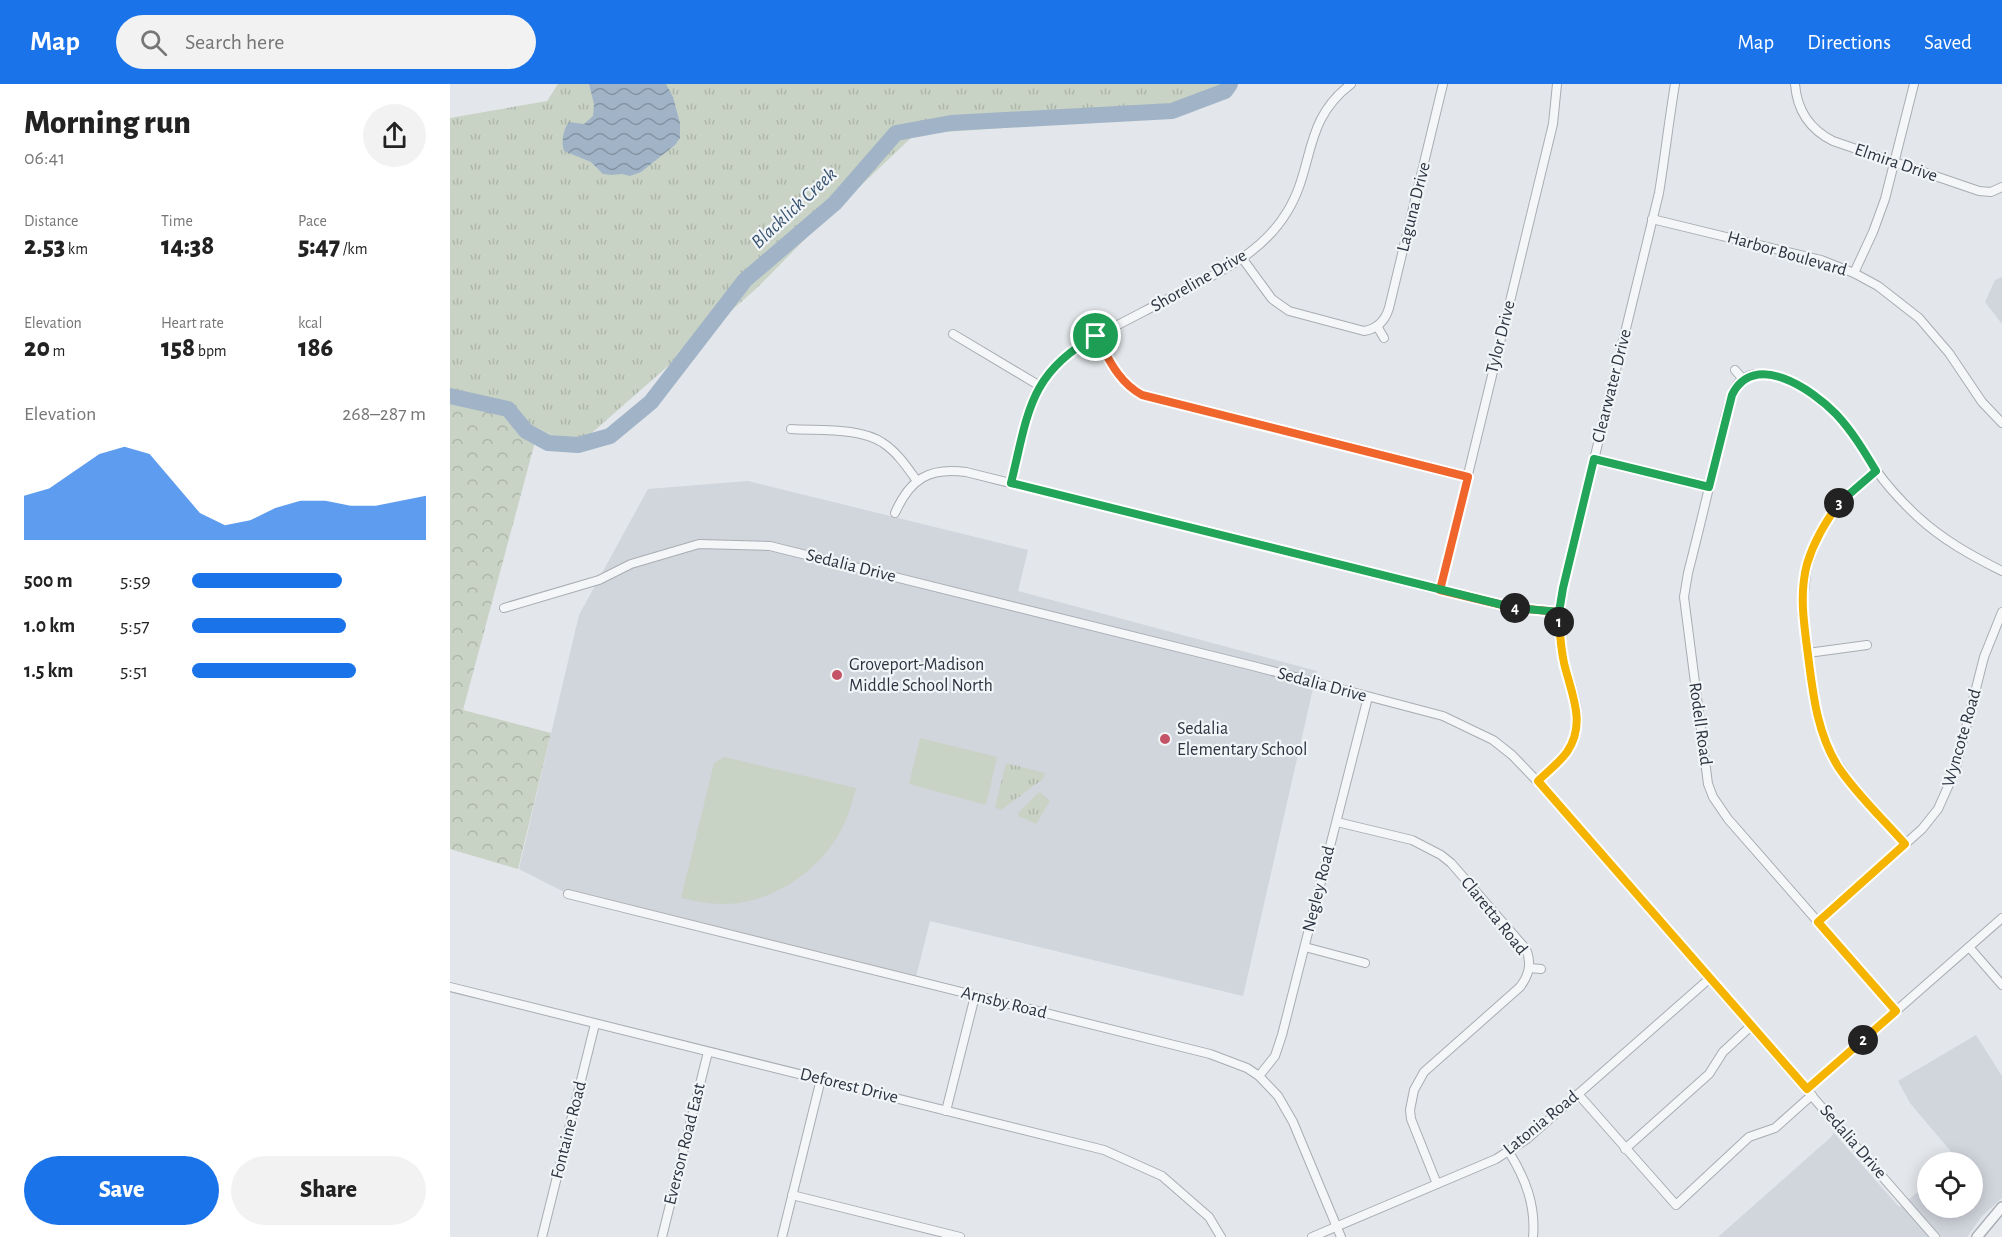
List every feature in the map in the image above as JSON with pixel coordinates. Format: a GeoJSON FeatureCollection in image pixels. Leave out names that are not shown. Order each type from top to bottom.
{"type":"FeatureCollection","features":[{"type":"Feature","properties":{"kind":"street","name":"Shoreline Drive"},"geometry":{"type":"LineString","coordinates":[[1011,483],[1029,410],[1047,374],[1067,354],[1096,336],[1219,273],[1267,239],[1287,212],[1298,189],[1309,147],[1323,115],[1334,100],[1351,84]]}},
{"type":"Feature","properties":{"kind":"street","name":"Laguna Drive"},"geometry":{"type":"LineString","coordinates":[[1377,326],[1385,318],[1389,308],[1443,84]]}},
{"type":"Feature","properties":{"kind":"street","name":"Tylor Drive"},"geometry":{"type":"LineString","coordinates":[[1440,590],[1553,124],[1557,84]]}},
{"type":"Feature","properties":{"kind":"street","name":"Clearwater Drive"},"geometry":{"type":"LineString","coordinates":[[1538,781],[1568,750],[1575,732],[1576,704],[1564,666],[1560,643],[1559,612],[1652,219],[1668,143],[1675,84]]}},
{"type":"Feature","properties":{"kind":"street","name":"Elmira Drive"},"geometry":{"type":"LineString","coordinates":[[1795,84],[1797,102],[1806,120],[1823,136],[1852,148],[1979,190],[1991,192],[2001,190]]}},
{"type":"Feature","properties":{"kind":"street"},"geometry":{"type":"LineString","coordinates":[[1854,273],[1880,216],[1914,84]]}},
{"type":"Feature","properties":{"kind":"street","name":"Harbor Boulevard"},"geometry":{"type":"LineString","coordinates":[[1652,219],[1800,254],[1854,273],[1886,292],[1919,318],[1948,353],[1968,385],[2002,423]]}},
{"type":"Feature","properties":{"kind":"street"},"geometry":{"type":"LineString","coordinates":[[1242,258],[1272,299],[1289,311],[1360,330],[1369,330],[1377,326],[1384,338]]}},
{"type":"Feature","properties":{"kind":"street"},"geometry":{"type":"LineString","coordinates":[[953,334],[1040,386]]}},
{"type":"Feature","properties":{"kind":"street"},"geometry":{"type":"LineString","coordinates":[[1096,336],[1119,377],[1125,384],[1142,395],[1468,477]]}},
{"type":"Feature","properties":{"kind":"street"},"geometry":{"type":"LineString","coordinates":[[1735,370],[1743,379],[1755,374],[1769,374],[1801,387],[1820,399],[1841,420],[1876,471],[1919,518],[1972,556],[2002,571]]}},
{"type":"Feature","properties":{"kind":"street","name":"Rodell Road"},"geometry":{"type":"LineString","coordinates":[[1743,379],[1736,386],[1732,395],[1684,597],[1708,784],[1713,797],[1728,819],[1896,1011]]}},
{"type":"Feature","properties":{"kind":"street"},"geometry":{"type":"LineString","coordinates":[[791,429],[853,433],[872,437],[895,454],[917,481]]}},
{"type":"Feature","properties":{"kind":"street"},"geometry":{"type":"LineString","coordinates":[[1594,459],[1709,487]]}},
{"type":"Feature","properties":{"kind":"street"},"geometry":{"type":"LineString","coordinates":[[895,513],[904,494],[917,481],[946,470],[966,472],[1515,608],[1559,612]]}},
{"type":"Feature","properties":{"kind":"street"},"geometry":{"type":"LineString","coordinates":[[1876,471],[1839,503],[1820,531],[1807,566],[1802,609],[1814,702],[1830,752],[1849,781],[1905,844]]}},
{"type":"Feature","properties":{"kind":"street","name":"Sedalia Drive"},"geometry":{"type":"LineString","coordinates":[[504,608],[599,580],[632,564],[699,544],[770,546],[1253,666],[1443,716],[1479,732],[1512,755],[1538,781],[1935,1237]]}},
{"type":"Feature","properties":{"kind":"street","name":"Wyncote Road"},"geometry":{"type":"LineString","coordinates":[[1818,922],[1930,820],[1951,784],[1984,657],[2002,612]]}},
{"type":"Feature","properties":{"kind":"street"},"geometry":{"type":"LineString","coordinates":[[1808,653],[1866,645]]}},
{"type":"Feature","properties":{"kind":"street","name":"Negley Road"},"geometry":{"type":"LineString","coordinates":[[1259,1076],[1275,1056],[1279,1046],[1368,697]]}},
{"type":"Feature","properties":{"kind":"street","name":"Claretta Road"},"geometry":{"type":"LineString","coordinates":[[1337,822],[1412,840],[1441,855],[1451,863],[1529,956],[1527,976],[1520,987],[1431,1065],[1414,1090],[1410,1110],[1411,1119],[1437,1184]]}},
{"type":"Feature","properties":{"kind":"street","name":"Arnsby Road"},"geometry":{"type":"LineString","coordinates":[[568,894],[1210,1054],[1246,1068],[1259,1076],[1278,1096],[1293,1122],[1341,1237]]}},
{"type":"Feature","properties":{"kind":"street"},"geometry":{"type":"LineString","coordinates":[[1578,1094],[1676,1204],[1749,1137],[1775,1128],[1896,1011],[2002,918]]}},
{"type":"Feature","properties":{"kind":"street"},"geometry":{"type":"LineString","coordinates":[[1305,947],[1365,963]]}},
{"type":"Feature","properties":{"kind":"street"},"geometry":{"type":"LineString","coordinates":[[1969,947],[2002,985]]}},
{"type":"Feature","properties":{"kind":"street"},"geometry":{"type":"LineString","coordinates":[[1529,968],[1541,969]]}},
{"type":"Feature","properties":{"kind":"street","name":"Latonia Road"},"geometry":{"type":"LineString","coordinates":[[1312,1237],[1509,1152],[1527,1139],[1709,979]]}},
{"type":"Feature","properties":{"kind":"street","name":"Deforest Drive"},"geometry":{"type":"LineString","coordinates":[[450,987],[1104,1150],[1161,1176],[1209,1218],[1221,1237]]}},
{"type":"Feature","properties":{"kind":"street"},"geometry":{"type":"LineString","coordinates":[[946,1111],[975,996]]}},
{"type":"Feature","properties":{"kind":"street","name":"Fontaine Road"},"geometry":{"type":"LineString","coordinates":[[542,1237],[595,1024]]}},
{"type":"Feature","properties":{"kind":"street"},"geometry":{"type":"LineString","coordinates":[[1625,1149],[1709,1074],[1723,1052],[1751,1026]]}},
{"type":"Feature","properties":{"kind":"street","name":"Everson Road East"},"geometry":{"type":"LineString","coordinates":[[662,1237],[708,1052]]}},
{"type":"Feature","properties":{"kind":"street"},"geometry":{"type":"LineString","coordinates":[[782,1237],[821,1079]]}},
{"type":"Feature","properties":{"kind":"street"},"geometry":{"type":"LineString","coordinates":[[1509,1152],[1520,1170],[1532,1201],[1533,1237]]}},
{"type":"Feature","properties":{"kind":"street"},"geometry":{"type":"LineString","coordinates":[[792,1195],[928,1233],[960,1237]]}},
{"type":"Feature","properties":{"kind":"street"},"geometry":{"type":"LineString","coordinates":[[1977,1237],[2002,1207]]}},
{"type":"Feature","properties":{"kind":"shaded area"},"geometry":{"type":"Polygon","coordinates":[[[2002,277],[2002,324],[1985,302],[1995,280],[2002,277]]]}},
{"type":"Feature","properties":{"kind":"shaded area"},"geometry":{"type":"Polygon","coordinates":[[[748,481],[1028,550],[1018,591],[1317,671],[1243,996],[930,921],[915,981],[568,894],[519,869],[579,615],[648,489],[748,481]]]}},
{"type":"Feature","properties":{"kind":"shaded area"},"geometry":{"type":"Polygon","coordinates":[[[1976,1035],[2002,1076],[2002,1198],[1983,1215],[1983,1152],[1951,1152],[1910,1103],[1898,1081],[1976,1035]]]}},
{"type":"Feature","properties":{"kind":"shaded area"},"geometry":{"type":"Polygon","coordinates":[[[1834,1133],[1899,1207],[1917,1193],[1917,1218],[1981,1218],[1967,1237],[1718,1237],[1834,1133]]]}},
{"type":"Feature","properties":{"kind":"green space"},"geometry":{"type":"Polygon","coordinates":[[[558,84],[1229,84],[1225,91],[1153,118],[915,134],[757,288],[578,445],[450,392],[450,118],[547,101],[558,84]]]}},
{"type":"Feature","properties":{"kind":"green space"},"geometry":{"type":"Polygon","coordinates":[[[450,392],[578,445],[574,450],[545,446],[535,442],[463,710],[551,733],[518,869],[450,849],[450,392]]]}},
{"type":"Feature","properties":{"kind":"green space"},"geometry":{"type":"Polygon","coordinates":[[[920,738],[997,757],[986,805],[909,784],[920,738]]]}},
{"type":"Feature","properties":{"kind":"green space"},"geometry":{"type":"Polygon","coordinates":[[[724,757],[856,788],[852,803],[833,844],[808,871],[793,882],[759,898],[741,902],[707,903],[681,898],[714,763],[724,757]]]}},
{"type":"Feature","properties":{"kind":"green space"},"geometry":{"type":"Polygon","coordinates":[[[1006,763],[1045,773],[1043,779],[1001,810],[995,807],[1006,763]]]}},
{"type":"Feature","properties":{"kind":"green space"},"geometry":{"type":"Polygon","coordinates":[[[1038,793],[1050,801],[1036,824],[1018,816],[1018,813],[1038,793]]]}},
{"type":"Feature","properties":{"kind":"water"},"geometry":{"type":"Polygon","coordinates":[[[589,84],[666,84],[673,97],[680,123],[680,138],[675,145],[641,172],[630,176],[603,174],[591,162],[564,151],[563,136],[569,122],[584,124],[593,116],[594,104],[589,84]]]}},
{"type":"Feature","properties":{"kind":"waterway","name":"Blacklick Creek"},"geometry":{"type":"LineString","coordinates":[[450,396],[508,409],[526,431],[548,443],[578,445],[610,436],[651,402],[745,280],[835,203],[896,133],[951,123],[1172,111],[1225,91],[1230,84]]}},
{"type":"Feature","properties":{"kind":"place","name":"Groveport-Madison Middle School North"},"geometry":{"type":"Point","coordinates":[837,675]}},
{"type":"Feature","properties":{"kind":"place","name":"Sedalia Elementary School"},"geometry":{"type":"Point","coordinates":[1165,739]}},
{"type":"Feature","properties":{"kind":"route"},"geometry":{"type":"LineString","coordinates":[[1096,336],[1067,354],[1047,374],[1040,386],[1029,410],[1011,483],[1499,605],[1515,608],[1533,610],[1559,612],[1594,459],[1709,487],[1732,395],[1736,386],[1743,379],[1755,374],[1769,374],[1801,387],[1820,399],[1851,433],[1876,471],[1851,490],[1839,503],[1820,531],[1807,566],[1802,609],[1814,702],[1830,752],[1839,768],[1905,844],[1818,922],[1896,1011],[1807,1089],[1545,790],[1538,781],[1568,750],[1573,741],[1577,713],[1564,666],[1560,643],[1559,612],[1515,608],[1440,590],[1468,477],[1142,395],[1132,390],[1119,377],[1096,336]]}}]}
